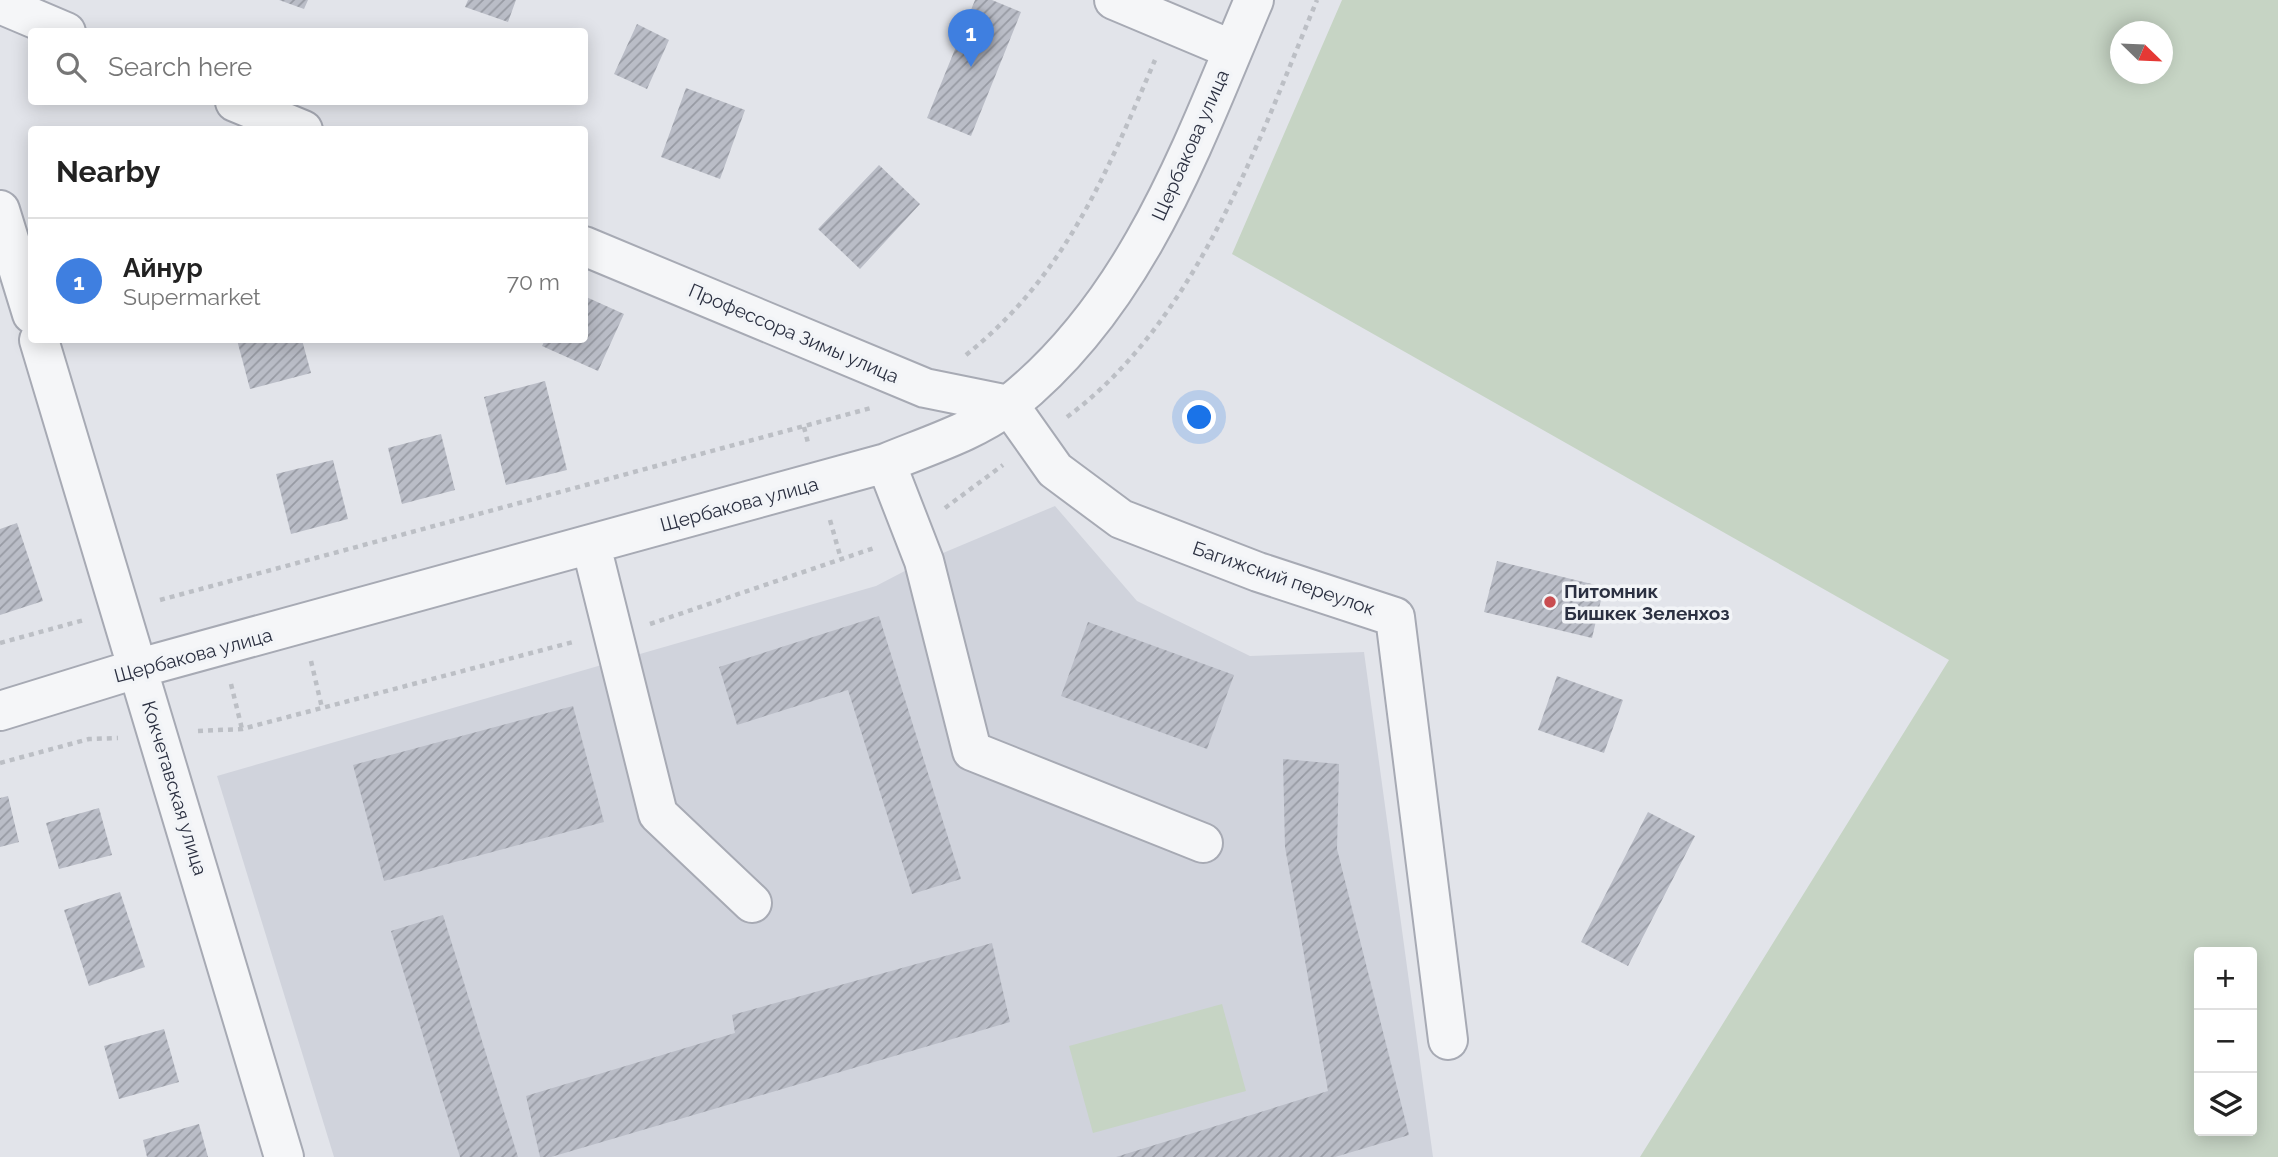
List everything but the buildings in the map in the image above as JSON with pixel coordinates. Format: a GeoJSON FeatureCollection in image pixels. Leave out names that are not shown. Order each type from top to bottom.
{"type":"FeatureCollection","features":[{"type":"Feature","properties":{"kind":"street"},"geometry":{"type":"LineString","coordinates":[[1114,0],[1233,50]]}},
{"type":"Feature","properties":{"kind":"street","name":"Щербакова улица"},"geometry":{"type":"LineString","coordinates":[[0,711],[139,668],[886,463],[954,435],[1009,405],[1093,322],[1134,263],[1167,200],[1254,0]]}},
{"type":"Feature","properties":{"kind":"street"},"geometry":{"type":"LineString","coordinates":[[0,4],[57,28]]}},
{"type":"Feature","properties":{"kind":"street"},"geometry":{"type":"LineString","coordinates":[[242,105],[293,126]]}},
{"type":"Feature","properties":{"kind":"street"},"geometry":{"type":"LineString","coordinates":[[0,210],[28,301]]}},
{"type":"Feature","properties":{"kind":"street","name":"Профессора Зимы улица"},"geometry":{"type":"LineString","coordinates":[[588,248],[925,388],[1009,405]]}},
{"type":"Feature","properties":{"kind":"street","name":"Кокчетавская улица"},"geometry":{"type":"LineString","coordinates":[[40,343],[284,1157]]}},
{"type":"Feature","properties":{"kind":"street","name":"Багижский переулок"},"geometry":{"type":"LineString","coordinates":[[1009,405],[1055,470],[1121,519],[1258,572],[1395,617],[1448,1040]]}},
{"type":"Feature","properties":{"kind":"street"},"geometry":{"type":"LineString","coordinates":[[886,463],[924,561],[972,751],[1203,843]]}},
{"type":"Feature","properties":{"kind":"street"},"geometry":{"type":"LineString","coordinates":[[591,545],[659,814],[752,903]]}},
{"type":"Feature","properties":{"kind":"path"},"geometry":{"type":"LineString","coordinates":[[1059,423],[1095,396],[1150,334],[1199,264],[1261,134],[1317,0]]}},
{"type":"Feature","properties":{"kind":"path"},"geometry":{"type":"LineString","coordinates":[[0,643],[867,410],[925,388],[976,347],[1021,301],[1063,252],[1108,171],[1170,23]]}},
{"type":"Feature","properties":{"kind":"path"},"geometry":{"type":"LineString","coordinates":[[804,427],[810,449]]}},
{"type":"Feature","properties":{"kind":"path"},"geometry":{"type":"LineString","coordinates":[[942,510],[1009,460]]}},
{"type":"Feature","properties":{"kind":"path"},"geometry":{"type":"LineString","coordinates":[[828,513],[841,559]]}},
{"type":"Feature","properties":{"kind":"path"},"geometry":{"type":"LineString","coordinates":[[639,627],[884,545]]}},
{"type":"Feature","properties":{"kind":"path"},"geometry":{"type":"LineString","coordinates":[[195,732],[242,729],[576,641]]}},
{"type":"Feature","properties":{"kind":"path"},"geometry":{"type":"LineString","coordinates":[[309,653],[322,708]]}},
{"type":"Feature","properties":{"kind":"path"},"geometry":{"type":"LineString","coordinates":[[228,672],[242,729]]}},
{"type":"Feature","properties":{"kind":"path"},"geometry":{"type":"LineString","coordinates":[[0,763],[89,739],[127,738]]}},
{"type":"Feature","properties":{"kind":"shaded area"},"geometry":{"type":"Polygon","coordinates":[[[1055,506],[1137,601],[1250,656],[1364,652],[1433,1157],[334,1157],[217,776],[876,586],[924,561],[1055,506]]]}},
{"type":"Feature","properties":{"kind":"green space"},"geometry":{"type":"Polygon","coordinates":[[[1342,0],[2278,0],[2278,1157],[1640,1157],[1949,660],[1232,254],[1342,0]]]}},
{"type":"Feature","properties":{"kind":"green space"},"geometry":{"type":"Polygon","coordinates":[[[1222,1004],[1246,1091],[1093,1133],[1069,1046],[1222,1004]]]}},
{"type":"Feature","properties":{"kind":"place","name":"Айнур"},"geometry":{"type":"Point","coordinates":[971,67]}},
{"type":"Feature","properties":{"kind":"place","name":"Питомник Бишкек Зеленхоз"},"geometry":{"type":"Point","coordinates":[1550,602]}}]}
